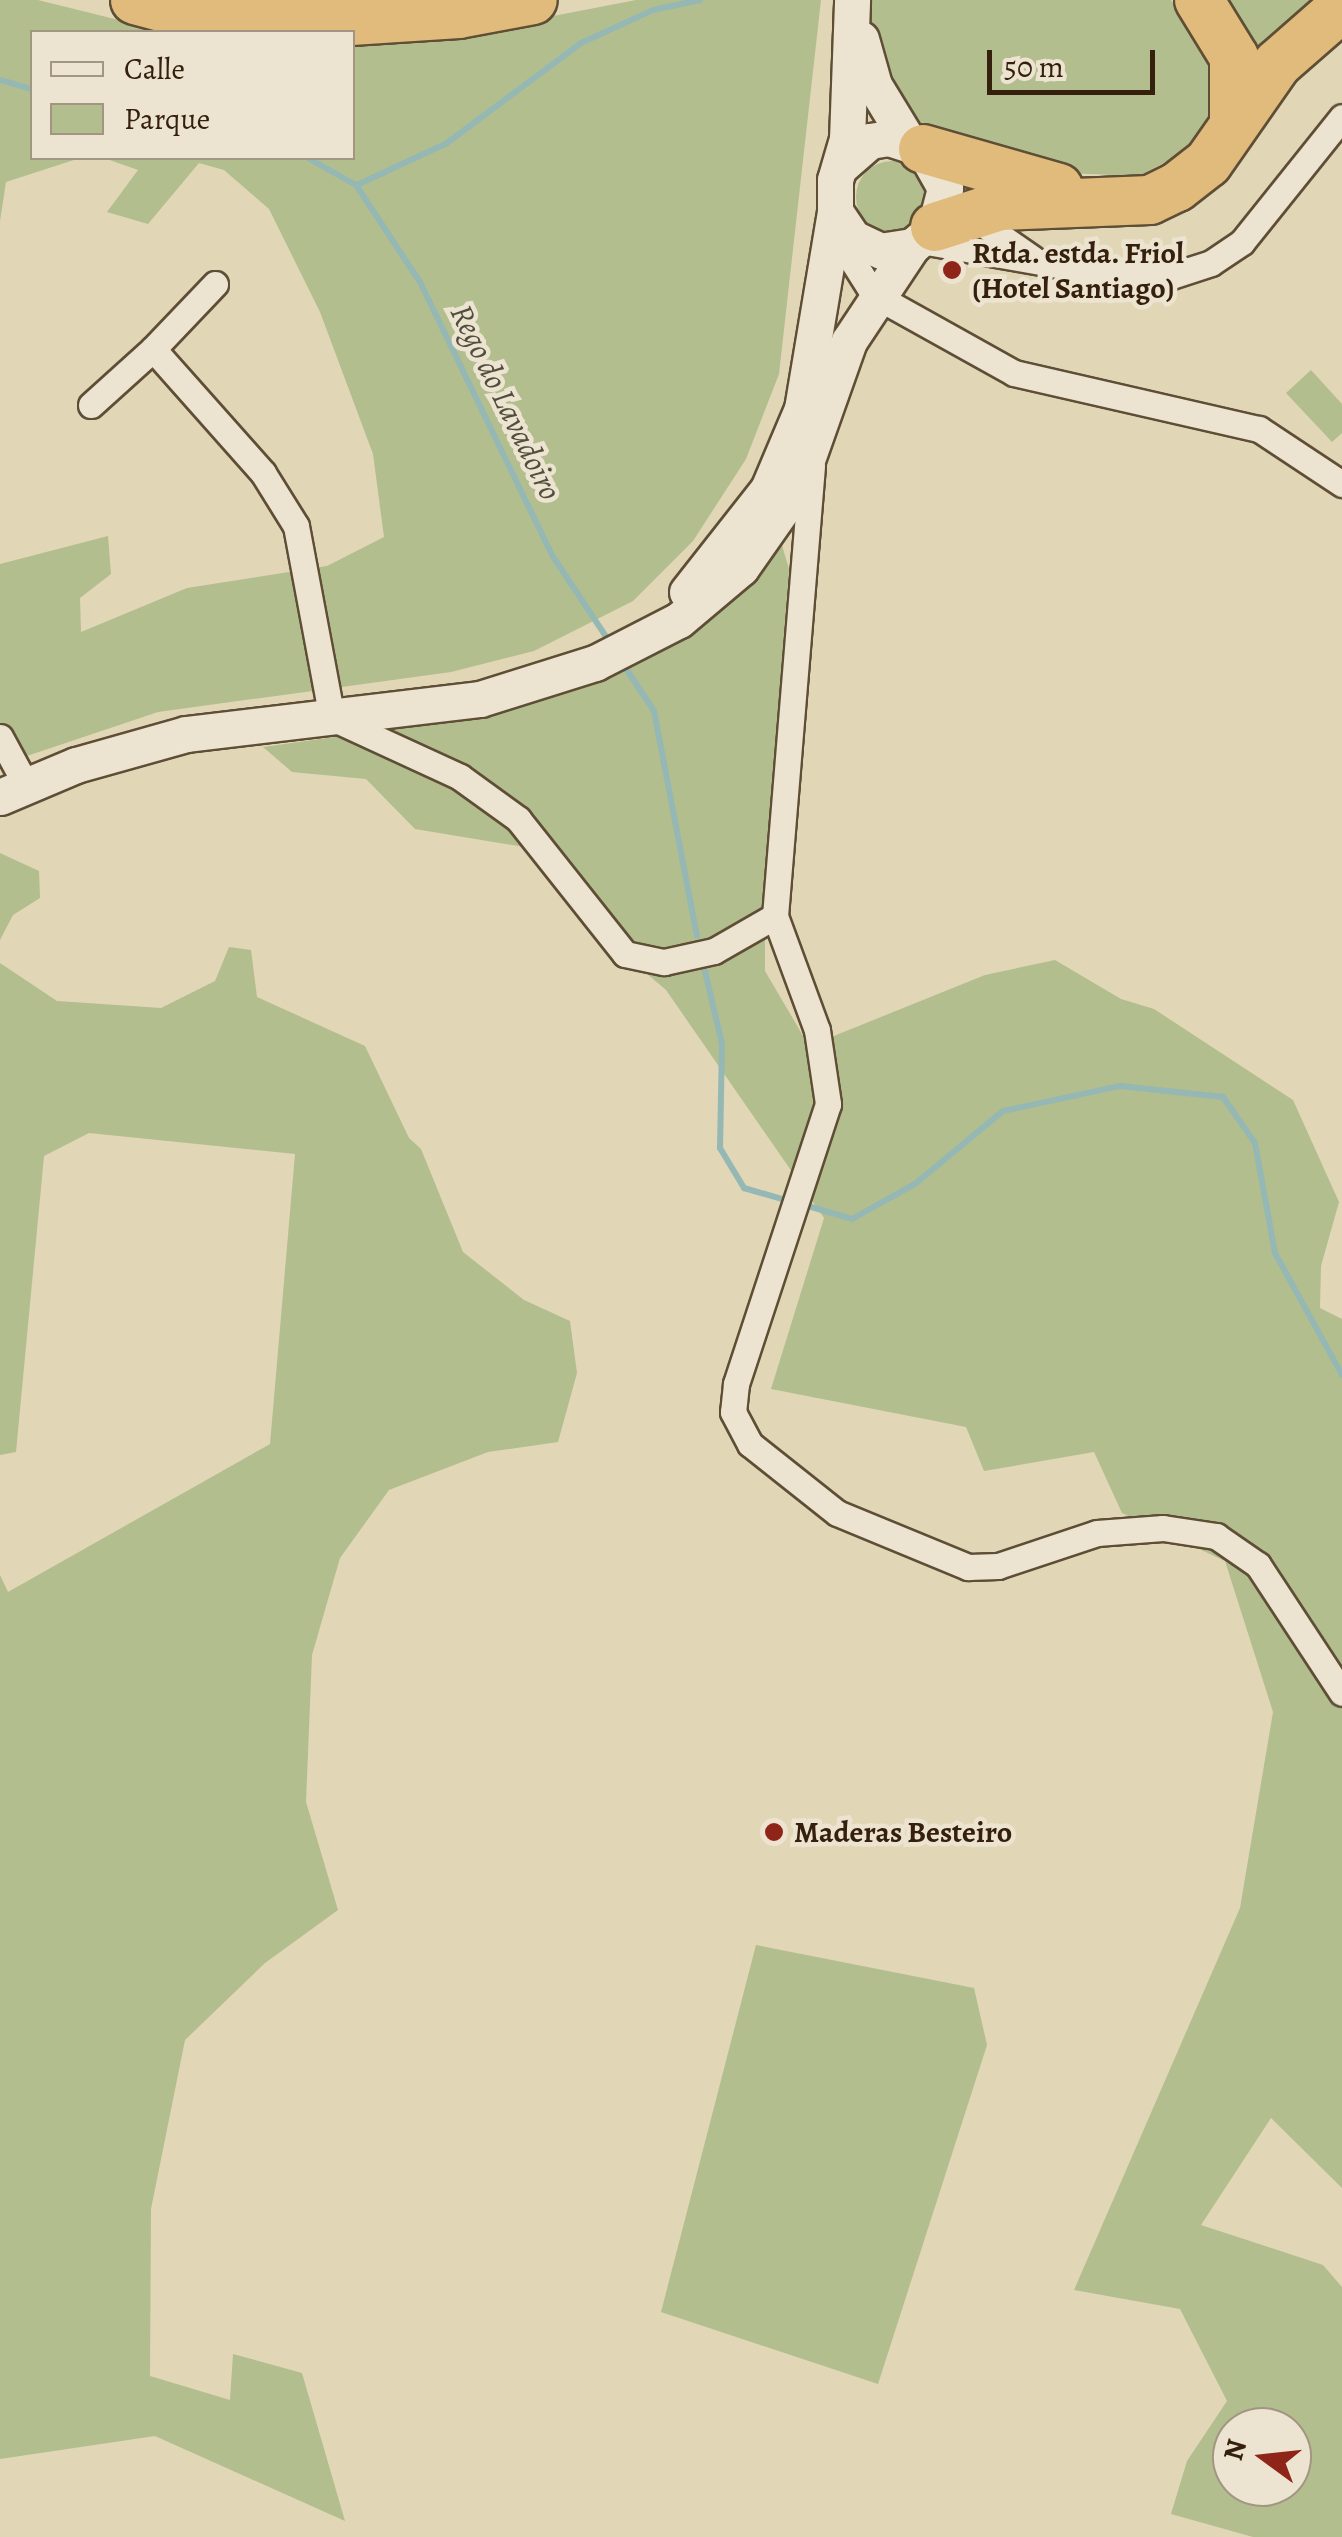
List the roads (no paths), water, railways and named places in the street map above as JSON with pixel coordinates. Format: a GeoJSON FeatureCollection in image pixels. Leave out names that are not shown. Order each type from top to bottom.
{"type":"FeatureCollection","features":[{"type":"Feature","properties":{"kind":"highway"},"geometry":{"type":"LineString","coordinates":[[136,0],[192,15],[336,22],[459,14],[533,0]]}},
{"type":"Feature","properties":{"kind":"highway"},"geometry":{"type":"LineString","coordinates":[[1199,0],[1234,57],[1234,124]]}},
{"type":"Feature","properties":{"kind":"highway"},"geometry":{"type":"LineString","coordinates":[[920,220],[1000,206],[1101,198],[1150,200],[1177,187],[1208,162],[1276,64],[1342,8]]}},
{"type":"Feature","properties":{"kind":"highway"},"geometry":{"type":"LineString","coordinates":[[920,220],[1101,198]]}},
{"type":"Feature","properties":{"kind":"main road"},"geometry":{"type":"LineString","coordinates":[[596,663],[684,595],[768,490],[802,409],[839,218],[852,2]]}},
{"type":"Feature","properties":{"kind":"main road"},"geometry":{"type":"LineString","coordinates":[[12,790],[186,734],[480,699],[596,663],[680,620],[741,568],[797,488],[813,452],[849,341],[920,220],[874,85],[852,2]]}},
{"type":"Feature","properties":{"kind":"main road"},"geometry":{"type":"LineString","coordinates":[[841,166],[870,142],[920,220]]}},
{"type":"Feature","properties":{"kind":"main road"},"geometry":{"type":"LineString","coordinates":[[839,218],[866,246],[920,220]]}},
{"type":"Feature","properties":{"kind":"street"},"geometry":{"type":"LineString","coordinates":[[839,218],[844,249],[920,220],[1032,258],[1130,278],[1170,276],[1210,263],[1242,242],[1342,117]]}},
{"type":"Feature","properties":{"kind":"street"},"geometry":{"type":"LineString","coordinates":[[920,220],[1004,260],[1032,258]]}},
{"type":"Feature","properties":{"kind":"street"},"geometry":{"type":"LineString","coordinates":[[920,220],[906,316],[1014,373],[1260,429],[1342,484]]}},
{"type":"Feature","properties":{"kind":"street"},"geometry":{"type":"LineString","coordinates":[[826,278],[824,345],[807,426],[813,452],[776,916],[817,1030],[828,1104],[736,1384],[733,1412],[750,1444],[837,1513],[968,1567],[998,1566],[1097,1532],[1163,1528],[1216,1536],[1258,1566],[1342,1693]]}},
{"type":"Feature","properties":{"kind":"street"},"geometry":{"type":"LineString","coordinates":[[91,405],[153,349],[215,284]]}},
{"type":"Feature","properties":{"kind":"street"},"geometry":{"type":"LineString","coordinates":[[153,349],[263,473],[296,526],[332,718],[460,777],[518,819],[624,954],[664,962],[714,950],[776,916]]}},
{"type":"Feature","properties":{"kind":"street"},"geometry":{"type":"LineString","coordinates":[[0,738],[12,790]]}},
{"type":"Feature","properties":{"kind":"waterway"},"geometry":{"type":"LineString","coordinates":[[357,185],[447,143],[581,43],[653,10],[700,0]]}},
{"type":"Feature","properties":{"kind":"waterway"},"geometry":{"type":"LineString","coordinates":[[0,80],[30,88]]}},
{"type":"Feature","properties":{"kind":"waterway","name":"Rego do Lavadoiro"},"geometry":{"type":"LineString","coordinates":[[312,160],[356,185],[420,282],[552,555],[609,641]]}},
{"type":"Feature","properties":{"kind":"waterway","name":"Rego do Lavadoiro"},"geometry":{"type":"LineString","coordinates":[[623,664],[654,711],[697,936]]}},
{"type":"Feature","properties":{"kind":"waterway","name":"Rego do Lavadoiro"},"geometry":{"type":"LineString","coordinates":[[705,971],[722,1044],[720,1148],[744,1188],[789,1201]]}},
{"type":"Feature","properties":{"kind":"waterway","name":"Rego do Lavadoiro"},"geometry":{"type":"LineString","coordinates":[[801,1204],[852,1219],[915,1184],[1003,1111],[1120,1086],[1223,1097],[1255,1143],[1275,1253],[1342,1375]]}},
{"type":"Feature","properties":{"kind":"place","name":"Rtda. estda. Friol (Hotel Santiago)"},"geometry":{"type":"Point","coordinates":[952,270]}},
{"type":"Feature","properties":{"kind":"place","name":"Maderas Besteiro"},"geometry":{"type":"Point","coordinates":[774,1832]}}]}
